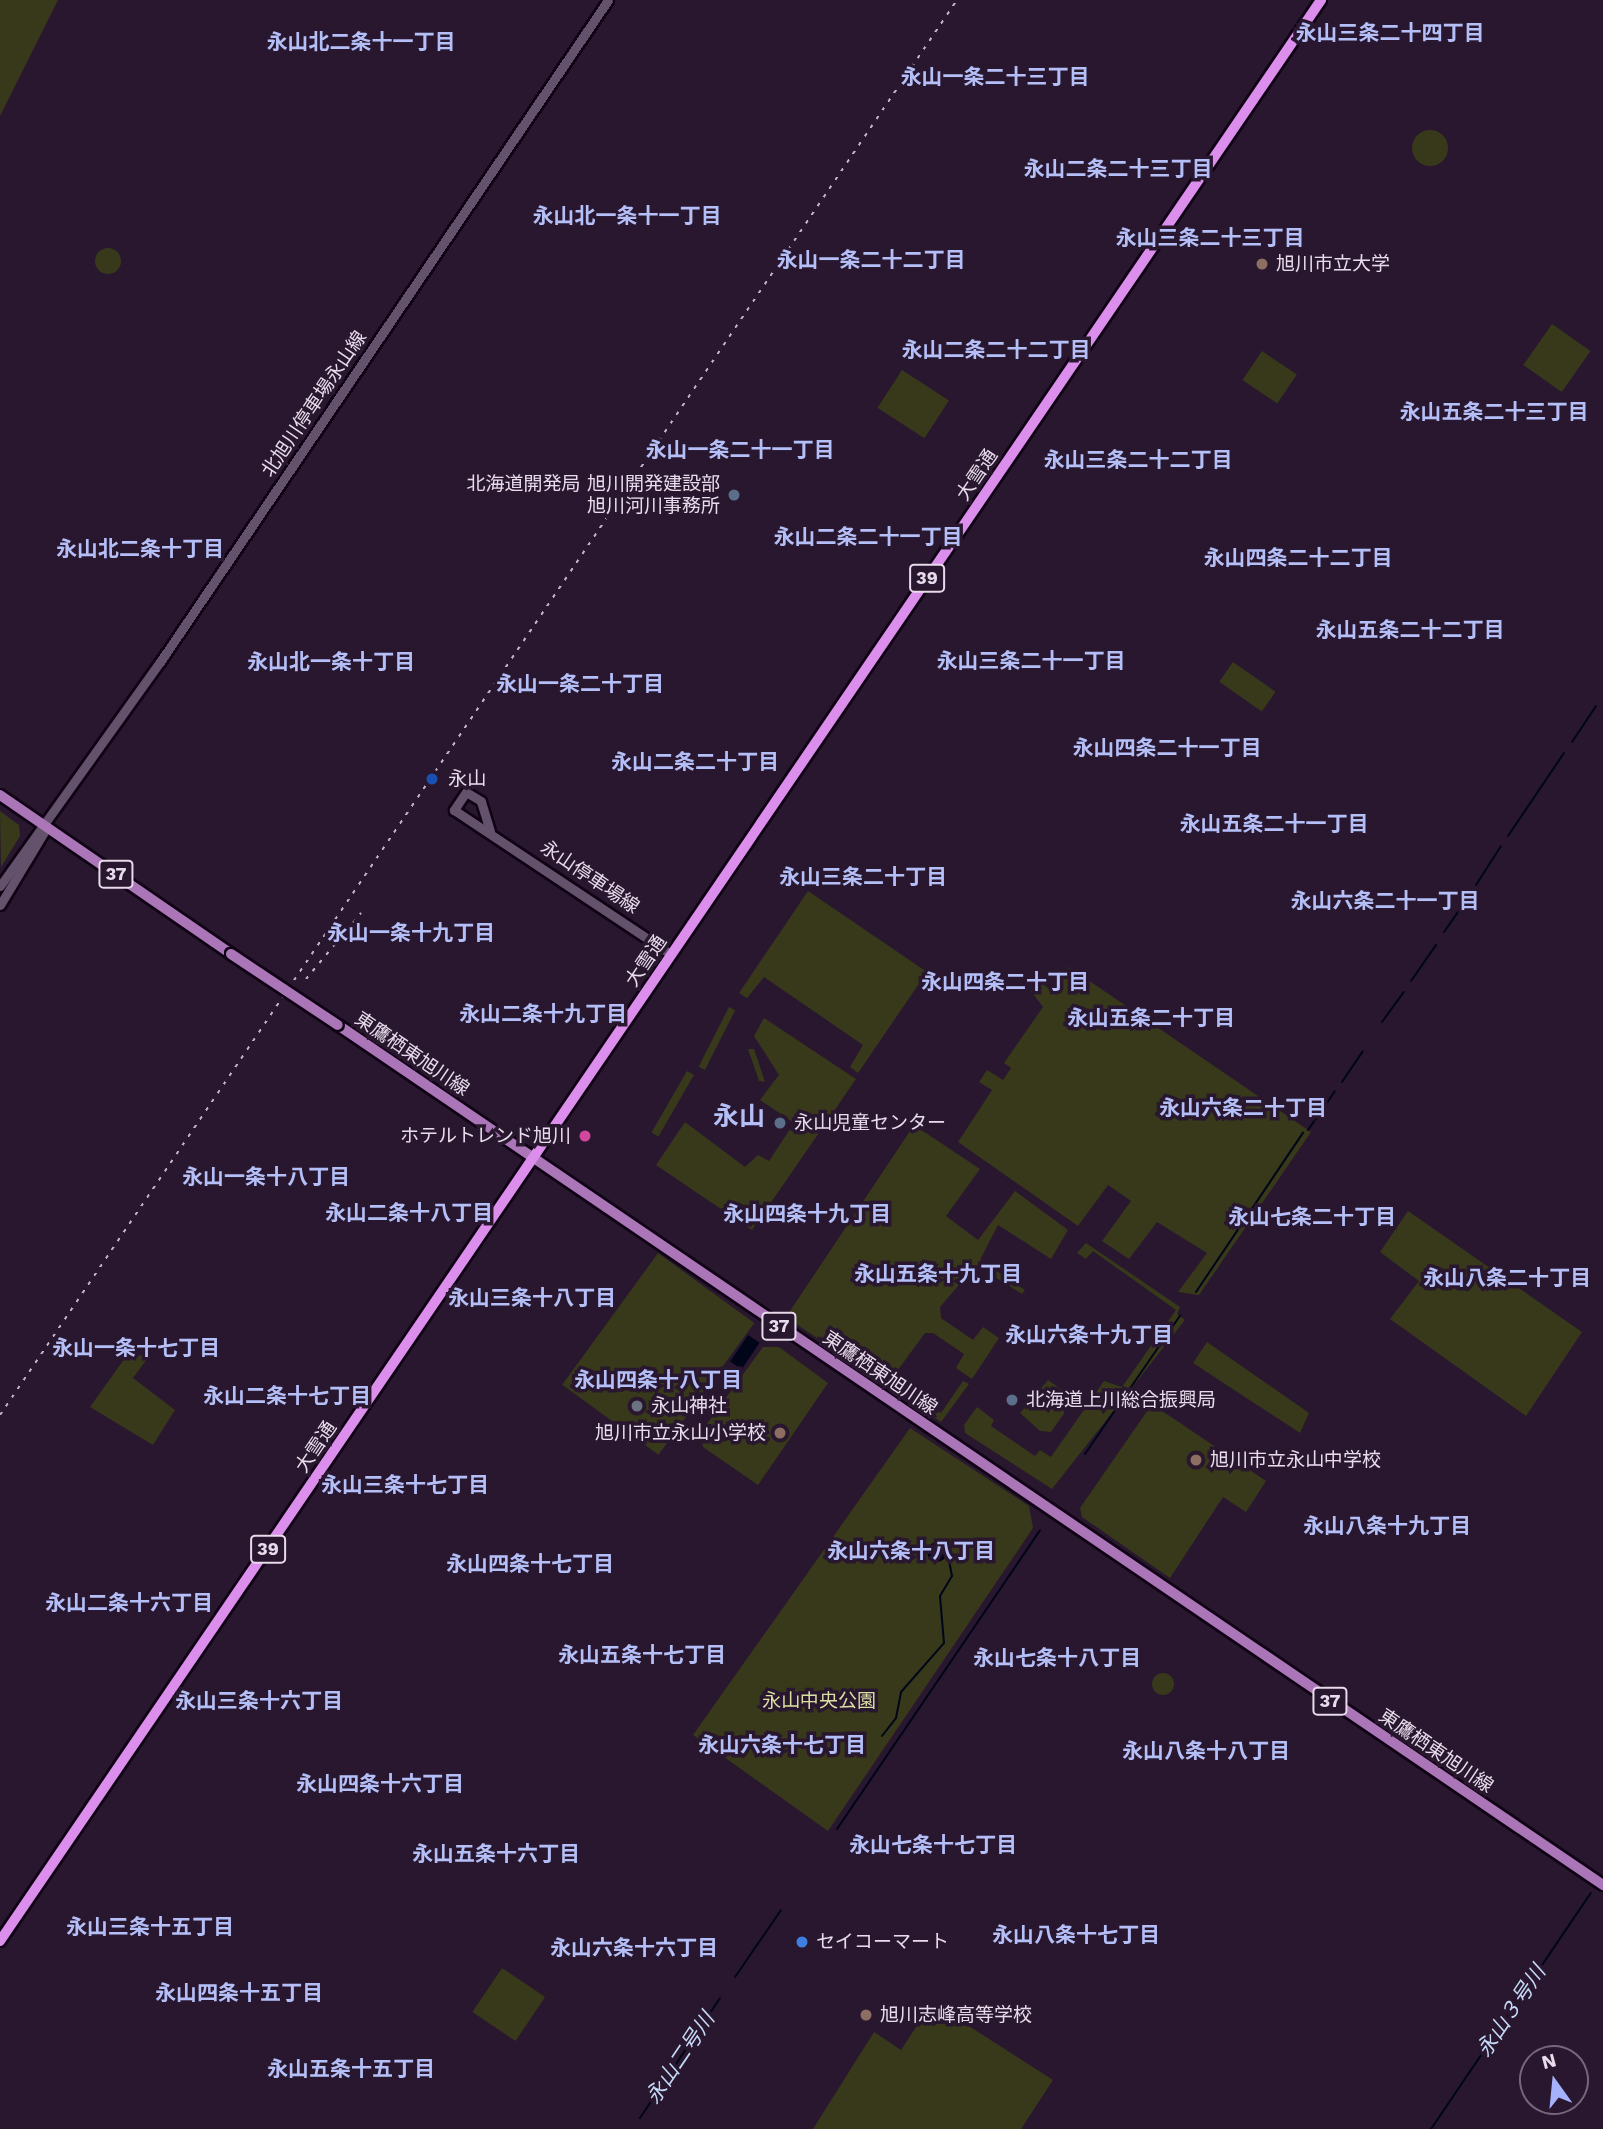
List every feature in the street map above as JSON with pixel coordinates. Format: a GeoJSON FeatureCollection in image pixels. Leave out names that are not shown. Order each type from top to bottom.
{"type":"FeatureCollection","features":[{"type":"Feature","properties":{"kind":"highway","name":"大雪通"},"geometry":{"type":"LineString","coordinates":[[0,1941],[1321,0]]}},
{"type":"Feature","properties":{"kind":"main road","name":"北旭川停車場永山線"},"geometry":{"type":"LineString","coordinates":[[0,886],[46,826],[608,0]]}},
{"type":"Feature","properties":{"kind":"main road","name":"永山停車場線"},"geometry":{"type":"LineString","coordinates":[[490,831],[481,801],[466,792],[454,810],[490,831],[671,954]]}},
{"type":"Feature","properties":{"kind":"main road","name":"東鷹栖東旭川線"},"geometry":{"type":"LineString","coordinates":[[0,795],[1603,1885]]}},
{"type":"Feature","properties":{"kind":"main road","name":"北旭川停車場永山線"},"geometry":{"type":"LineString","coordinates":[[0,905],[46,826]]}},
{"type":"Feature","properties":{"kind":"green space"},"geometry":{"type":"Polygon","coordinates":[[[0,0],[58,0],[0,116],[0,0]]]}},
{"type":"Feature","properties":{"kind":"green space"},"geometry":{"type":"Polygon","coordinates":[[[1430,130],[1442,136],[1448,148],[1442,160],[1430,166],[1418,160],[1412,148],[1418,136],[1430,130]]]}},
{"type":"Feature","properties":{"kind":"green space"},"geometry":{"type":"Polygon","coordinates":[[[108,248],[117,252],[121,261],[117,270],[108,274],[99,270],[95,261],[99,252],[108,248]]]}},
{"type":"Feature","properties":{"kind":"green space"},"geometry":{"type":"Polygon","coordinates":[[[1552,324],[1591,351],[1562,392],[1523,365],[1552,324]]]}},
{"type":"Feature","properties":{"kind":"green space"},"geometry":{"type":"Polygon","coordinates":[[[1262,351],[1297,374],[1277,404],[1242,380],[1262,351]]]}},
{"type":"Feature","properties":{"kind":"green space"},"geometry":{"type":"Polygon","coordinates":[[[902,370],[949,400],[924,438],[877,408],[902,370]]]}},
{"type":"Feature","properties":{"kind":"green space"},"geometry":{"type":"Polygon","coordinates":[[[1233,662],[1276,692],[1262,711],[1219,682],[1233,662]]]}},
{"type":"Feature","properties":{"kind":"green space"},"geometry":{"type":"Polygon","coordinates":[[[0,811],[19,825],[20,836],[1,867],[0,811]]]}},
{"type":"Feature","properties":{"kind":"green space"},"geometry":{"type":"Polygon","coordinates":[[[808,891],[927,972],[858,1073],[850,1067],[863,1045],[764,977],[747,998],[739,993],[808,891]]]}},
{"type":"Feature","properties":{"kind":"green space"},"geometry":{"type":"Polygon","coordinates":[[[1069,967],[1311,1132],[1199,1295],[1178,1292],[1207,1253],[1157,1222],[1129,1259],[1102,1241],[1131,1201],[1108,1185],[1078,1226],[958,1142],[992,1090],[979,1082],[987,1070],[1003,1080],[1011,1068],[1004,1063],[1043,1007],[1031,991],[1038,981],[1053,991],[1069,967]]]}},
{"type":"Feature","properties":{"kind":"green space"},"geometry":{"type":"Polygon","coordinates":[[[729,1007],[735,1010],[705,1070],[699,1067],[729,1007]]]}},
{"type":"Feature","properties":{"kind":"green space"},"geometry":{"type":"Polygon","coordinates":[[[764,1018],[856,1079],[752,1230],[656,1165],[685,1122],[745,1167],[758,1155],[769,1161],[794,1123],[760,1100],[779,1075],[754,1036],[764,1018]]]}},
{"type":"Feature","properties":{"kind":"green space"},"geometry":{"type":"Polygon","coordinates":[[[748,1049],[754,1049],[765,1082],[759,1081],[748,1049]]]}},
{"type":"Feature","properties":{"kind":"green space"},"geometry":{"type":"Polygon","coordinates":[[[687,1071],[694,1075],[658,1136],[652,1132],[687,1071]]]}},
{"type":"Feature","properties":{"kind":"green space"},"geometry":{"type":"Polygon","coordinates":[[[914,1125],[980,1169],[946,1216],[978,1240],[1015,1191],[1068,1230],[1051,1259],[998,1225],[980,1260],[1025,1290],[1022,1294],[976,1265],[940,1307],[941,1318],[973,1340],[983,1327],[999,1338],[972,1379],[956,1368],[964,1354],[933,1333],[925,1333],[895,1374],[897,1382],[941,1413],[963,1381],[969,1384],[941,1422],[786,1317],[914,1125]]]}},
{"type":"Feature","properties":{"kind":"green space"},"geometry":{"type":"Polygon","coordinates":[[[1408,1211],[1582,1332],[1526,1416],[1390,1319],[1419,1281],[1380,1252],[1408,1211]]]}},
{"type":"Feature","properties":{"kind":"green space"},"geometry":{"type":"Polygon","coordinates":[[[1086,1243],[1180,1307],[1177,1314],[1185,1320],[1052,1489],[965,1433],[964,1425],[977,1407],[994,1420],[991,1426],[1035,1456],[1040,1450],[1051,1457],[1104,1381],[1122,1387],[1176,1310],[1093,1251],[1086,1259],[1077,1253],[1086,1243]]]}},
{"type":"Feature","properties":{"kind":"green space"},"geometry":{"type":"Polygon","coordinates":[[[658,1253],[754,1323],[658,1455],[562,1385],[658,1253]]]}},
{"type":"Feature","properties":{"kind":"green space"},"geometry":{"type":"Polygon","coordinates":[[[1207,1342],[1309,1413],[1300,1433],[1193,1363],[1207,1342]]]}},
{"type":"Feature","properties":{"kind":"green space"},"geometry":{"type":"Polygon","coordinates":[[[763,1347],[779,1347],[828,1383],[758,1485],[703,1447],[701,1432],[763,1347]]]}},
{"type":"Feature","properties":{"kind":"green space"},"geometry":{"type":"Polygon","coordinates":[[[132,1348],[147,1359],[133,1378],[175,1410],[153,1445],[90,1407],[132,1348]]]}},
{"type":"Feature","properties":{"kind":"green space"},"geometry":{"type":"Polygon","coordinates":[[[1048,1380],[1066,1393],[1070,1405],[1051,1432],[1040,1431],[1020,1413],[1048,1380]]]}},
{"type":"Feature","properties":{"kind":"green space"},"geometry":{"type":"Polygon","coordinates":[[[1152,1404],[1266,1481],[1246,1512],[1223,1497],[1170,1578],[1082,1517],[1080,1508],[1152,1404]]]}},
{"type":"Feature","properties":{"kind":"green space","name":"永山中央公園"},"geometry":{"type":"Polygon","coordinates":[[[910,1428],[1029,1506],[1033,1528],[828,1831],[693,1735],[910,1428]]]}},
{"type":"Feature","properties":{"kind":"green space"},"geometry":{"type":"Polygon","coordinates":[[[1163,1673],[1171,1676],[1174,1684],[1171,1692],[1163,1695],[1155,1692],[1152,1684],[1155,1676],[1163,1673]]]}},
{"type":"Feature","properties":{"kind":"green space"},"geometry":{"type":"Polygon","coordinates":[[[502,1968],[545,1997],[515,2041],[472,2012],[502,1968]]]}},
{"type":"Feature","properties":{"kind":"green space"},"geometry":{"type":"Polygon","coordinates":[[[926,2012],[947,2012],[1053,2080],[1021,2129],[813,2129],[874,2032],[901,2050],[926,2012]]]}},
{"type":"Feature","properties":{"kind":"water"},"geometry":{"type":"Polygon","coordinates":[[[748,1335],[760,1343],[742,1369],[730,1362],[748,1335]]]}},
{"type":"Feature","properties":{"kind":"water"},"geometry":{"type":"Polygon","coordinates":[[[937,1542],[944,1545],[947,1552],[944,1559],[937,1562],[930,1559],[927,1552],[930,1545],[937,1542]]]}},
{"type":"Feature","properties":{"kind":"waterway","name":"永山二号川"},"geometry":{"type":"LineString","coordinates":[[1572,742],[1596,706]]}},
{"type":"Feature","properties":{"kind":"waterway","name":"永山二号川"},"geometry":{"type":"LineString","coordinates":[[1508,836],[1564,753]]}},
{"type":"Feature","properties":{"kind":"waterway","name":"永山二号川"},"geometry":{"type":"LineString","coordinates":[[1476,885],[1501,846]]}},
{"type":"Feature","properties":{"kind":"waterway","name":"永山二号川"},"geometry":{"type":"LineString","coordinates":[[1444,932],[1470,895]]}},
{"type":"Feature","properties":{"kind":"waterway","name":"永山二号川"},"geometry":{"type":"LineString","coordinates":[[1411,981],[1436,945]]}},
{"type":"Feature","properties":{"kind":"waterway","name":"永山二号川"},"geometry":{"type":"LineString","coordinates":[[1382,1022],[1404,992]]}},
{"type":"Feature","properties":{"kind":"waterway","name":"永山二号川"},"geometry":{"type":"LineString","coordinates":[[1342,1082],[1363,1051]]}},
{"type":"Feature","properties":{"kind":"waterway","name":"永山二号川"},"geometry":{"type":"LineString","coordinates":[[1308,1130],[1335,1091]]}},
{"type":"Feature","properties":{"kind":"waterway","name":"永山二号川"},"geometry":{"type":"LineString","coordinates":[[1196,1292],[1303,1133]]}},
{"type":"Feature","properties":{"kind":"waterway","name":"永山二号川"},"geometry":{"type":"LineString","coordinates":[[1085,1454],[1180,1316]]}},
{"type":"Feature","properties":{"kind":"waterway","name":"永山二号川"},"geometry":{"type":"LineString","coordinates":[[837,1829],[1040,1530]]}},
{"type":"Feature","properties":{"kind":"waterway"},"geometry":{"type":"LineString","coordinates":[[882,1736],[896,1718],[901,1692],[944,1643],[940,1596],[952,1576],[949,1560]]}},
{"type":"Feature","properties":{"kind":"waterway","name":"永山３号川"},"geometry":{"type":"LineString","coordinates":[[1431,2129],[1591,1893]]}},
{"type":"Feature","properties":{"kind":"waterway","name":"永山二号川"},"geometry":{"type":"LineString","coordinates":[[735,1977],[781,1910]]}},
{"type":"Feature","properties":{"kind":"waterway","name":"永山二号川"},"geometry":{"type":"LineString","coordinates":[[640,2118],[720,1998]]}},
{"type":"Feature","properties":{"kind":"railway"},"geometry":{"type":"LineString","coordinates":[[0,1415],[957,0]]}},
{"type":"Feature","properties":{"kind":"railway"},"geometry":{"type":"LineString","coordinates":[[306,979],[361,913]]}},
{"type":"Feature","properties":{"kind":"place","name":"旭川市立大学"},"geometry":{"type":"Point","coordinates":[1262,264]}},
{"type":"Feature","properties":{"kind":"place","name":"北海道開発局 旭川開発建設部 旭川河川事務所"},"geometry":{"type":"Point","coordinates":[734,495]}},
{"type":"Feature","properties":{"kind":"place","name":"永山"},"geometry":{"type":"Point","coordinates":[432,779]}},
{"type":"Feature","properties":{"kind":"place","name":"永山児童センター"},"geometry":{"type":"Point","coordinates":[780,1123]}},
{"type":"Feature","properties":{"kind":"place","name":"ホテルトレンド旭川"},"geometry":{"type":"Point","coordinates":[585,1136]}},
{"type":"Feature","properties":{"kind":"place","name":"北海道上川総合振興局"},"geometry":{"type":"Point","coordinates":[1012,1400]}},
{"type":"Feature","properties":{"kind":"place","name":"永山神社"},"geometry":{"type":"Point","coordinates":[637,1406]}},
{"type":"Feature","properties":{"kind":"place","name":"旭川市立永山小学校"},"geometry":{"type":"Point","coordinates":[780,1433]}},
{"type":"Feature","properties":{"kind":"place","name":"旭川市立永山中学校"},"geometry":{"type":"Point","coordinates":[1196,1460]}},
{"type":"Feature","properties":{"kind":"place","name":"セイコーマート"},"geometry":{"type":"Point","coordinates":[802,1942]}},
{"type":"Feature","properties":{"kind":"place","name":"旭川志峰高等学校"},"geometry":{"type":"Point","coordinates":[866,2015]}},
{"type":"Feature","properties":{"kind":"district","name":"永山三条二十四丁目"},"geometry":{"type":"Point","coordinates":[1390,33]}},
{"type":"Feature","properties":{"kind":"district","name":"永山北二条十一丁目"},"geometry":{"type":"Point","coordinates":[361,42]}},
{"type":"Feature","properties":{"kind":"district","name":"永山一条二十三丁目"},"geometry":{"type":"Point","coordinates":[995,77]}},
{"type":"Feature","properties":{"kind":"district","name":"永山二条二十三丁目"},"geometry":{"type":"Point","coordinates":[1118,169]}},
{"type":"Feature","properties":{"kind":"district","name":"永山北一条十一丁目"},"geometry":{"type":"Point","coordinates":[627,216]}},
{"type":"Feature","properties":{"kind":"district","name":"永山三条二十三丁目"},"geometry":{"type":"Point","coordinates":[1210,238]}},
{"type":"Feature","properties":{"kind":"district","name":"永山一条二十二丁目"},"geometry":{"type":"Point","coordinates":[871,260]}},
{"type":"Feature","properties":{"kind":"district","name":"永山二条二十二丁目"},"geometry":{"type":"Point","coordinates":[996,350]}},
{"type":"Feature","properties":{"kind":"district","name":"永山五条二十三丁目"},"geometry":{"type":"Point","coordinates":[1494,412]}},
{"type":"Feature","properties":{"kind":"district","name":"永山一条二十一丁目"},"geometry":{"type":"Point","coordinates":[740,450]}},
{"type":"Feature","properties":{"kind":"district","name":"永山三条二十二丁目"},"geometry":{"type":"Point","coordinates":[1138,460]}},
{"type":"Feature","properties":{"kind":"district","name":"永山二条二十一丁目"},"geometry":{"type":"Point","coordinates":[868,537]}},
{"type":"Feature","properties":{"kind":"district","name":"永山北二条十丁目"},"geometry":{"type":"Point","coordinates":[140,549]}},
{"type":"Feature","properties":{"kind":"district","name":"永山四条二十二丁目"},"geometry":{"type":"Point","coordinates":[1298,558]}},
{"type":"Feature","properties":{"kind":"district","name":"永山五条二十二丁目"},"geometry":{"type":"Point","coordinates":[1410,630]}},
{"type":"Feature","properties":{"kind":"district","name":"永山三条二十一丁目"},"geometry":{"type":"Point","coordinates":[1031,661]}},
{"type":"Feature","properties":{"kind":"district","name":"永山北一条十丁目"},"geometry":{"type":"Point","coordinates":[331,662]}},
{"type":"Feature","properties":{"kind":"district","name":"永山一条二十丁目"},"geometry":{"type":"Point","coordinates":[580,684]}},
{"type":"Feature","properties":{"kind":"district","name":"永山四条二十一丁目"},"geometry":{"type":"Point","coordinates":[1167,748]}},
{"type":"Feature","properties":{"kind":"district","name":"永山二条二十丁目"},"geometry":{"type":"Point","coordinates":[695,762]}},
{"type":"Feature","properties":{"kind":"district","name":"永山五条二十一丁目"},"geometry":{"type":"Point","coordinates":[1274,824]}},
{"type":"Feature","properties":{"kind":"district","name":"永山三条二十丁目"},"geometry":{"type":"Point","coordinates":[863,877]}},
{"type":"Feature","properties":{"kind":"district","name":"永山六条二十一丁目"},"geometry":{"type":"Point","coordinates":[1385,901]}},
{"type":"Feature","properties":{"kind":"district","name":"永山一条十九丁目"},"geometry":{"type":"Point","coordinates":[411,933]}},
{"type":"Feature","properties":{"kind":"district","name":"永山四条二十丁目"},"geometry":{"type":"Point","coordinates":[1005,982]}},
{"type":"Feature","properties":{"kind":"district","name":"永山二条十九丁目"},"geometry":{"type":"Point","coordinates":[543,1014]}},
{"type":"Feature","properties":{"kind":"district","name":"永山五条二十丁目"},"geometry":{"type":"Point","coordinates":[1151,1018]}},
{"type":"Feature","properties":{"kind":"district","name":"永山六条二十丁目"},"geometry":{"type":"Point","coordinates":[1243,1108]}},
{"type":"Feature","properties":{"kind":"district","name":"永山"},"geometry":{"type":"Point","coordinates":[739,1117]}},
{"type":"Feature","properties":{"kind":"district","name":"永山一条十八丁目"},"geometry":{"type":"Point","coordinates":[266,1177]}},
{"type":"Feature","properties":{"kind":"district","name":"永山二条十八丁目"},"geometry":{"type":"Point","coordinates":[409,1213]}},
{"type":"Feature","properties":{"kind":"district","name":"永山四条十九丁目"},"geometry":{"type":"Point","coordinates":[807,1214]}},
{"type":"Feature","properties":{"kind":"district","name":"永山七条二十丁目"},"geometry":{"type":"Point","coordinates":[1312,1217]}},
{"type":"Feature","properties":{"kind":"district","name":"永山五条十九丁目"},"geometry":{"type":"Point","coordinates":[938,1274]}},
{"type":"Feature","properties":{"kind":"district","name":"永山八条二十丁目"},"geometry":{"type":"Point","coordinates":[1507,1278]}},
{"type":"Feature","properties":{"kind":"district","name":"永山三条十八丁目"},"geometry":{"type":"Point","coordinates":[532,1298]}},
{"type":"Feature","properties":{"kind":"district","name":"永山六条十九丁目"},"geometry":{"type":"Point","coordinates":[1089,1335]}},
{"type":"Feature","properties":{"kind":"district","name":"永山一条十七丁目"},"geometry":{"type":"Point","coordinates":[136,1348]}},
{"type":"Feature","properties":{"kind":"district","name":"永山四条十八丁目"},"geometry":{"type":"Point","coordinates":[658,1380]}},
{"type":"Feature","properties":{"kind":"district","name":"永山二条十七丁目"},"geometry":{"type":"Point","coordinates":[287,1396]}},
{"type":"Feature","properties":{"kind":"district","name":"永山三条十七丁目"},"geometry":{"type":"Point","coordinates":[405,1485]}},
{"type":"Feature","properties":{"kind":"district","name":"永山八条十九丁目"},"geometry":{"type":"Point","coordinates":[1387,1526]}},
{"type":"Feature","properties":{"kind":"district","name":"永山六条十八丁目"},"geometry":{"type":"Point","coordinates":[911,1551]}},
{"type":"Feature","properties":{"kind":"district","name":"永山四条十七丁目"},"geometry":{"type":"Point","coordinates":[530,1564]}},
{"type":"Feature","properties":{"kind":"district","name":"永山二条十六丁目"},"geometry":{"type":"Point","coordinates":[129,1603]}},
{"type":"Feature","properties":{"kind":"district","name":"永山五条十七丁目"},"geometry":{"type":"Point","coordinates":[642,1655]}},
{"type":"Feature","properties":{"kind":"district","name":"永山七条十八丁目"},"geometry":{"type":"Point","coordinates":[1057,1658]}},
{"type":"Feature","properties":{"kind":"district","name":"永山三条十六丁目"},"geometry":{"type":"Point","coordinates":[259,1701]}},
{"type":"Feature","properties":{"kind":"district","name":"永山六条十七丁目"},"geometry":{"type":"Point","coordinates":[782,1745]}},
{"type":"Feature","properties":{"kind":"district","name":"永山八条十八丁目"},"geometry":{"type":"Point","coordinates":[1206,1751]}},
{"type":"Feature","properties":{"kind":"district","name":"永山四条十六丁目"},"geometry":{"type":"Point","coordinates":[380,1784]}},
{"type":"Feature","properties":{"kind":"district","name":"永山七条十七丁目"},"geometry":{"type":"Point","coordinates":[933,1845]}},
{"type":"Feature","properties":{"kind":"district","name":"永山五条十六丁目"},"geometry":{"type":"Point","coordinates":[496,1854]}},
{"type":"Feature","properties":{"kind":"district","name":"永山三条十五丁目"},"geometry":{"type":"Point","coordinates":[150,1927]}},
{"type":"Feature","properties":{"kind":"district","name":"永山八条十七丁目"},"geometry":{"type":"Point","coordinates":[1076,1935]}},
{"type":"Feature","properties":{"kind":"district","name":"永山六条十六丁目"},"geometry":{"type":"Point","coordinates":[634,1948]}},
{"type":"Feature","properties":{"kind":"district","name":"永山四条十五丁目"},"geometry":{"type":"Point","coordinates":[239,1993]}},
{"type":"Feature","properties":{"kind":"district","name":"永山五条十五丁目"},"geometry":{"type":"Point","coordinates":[351,2069]}}]}
